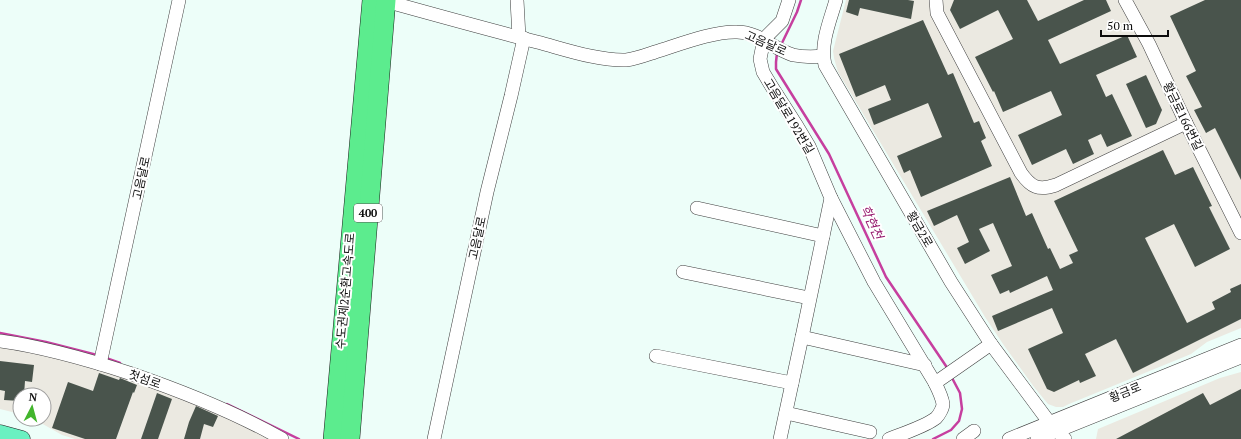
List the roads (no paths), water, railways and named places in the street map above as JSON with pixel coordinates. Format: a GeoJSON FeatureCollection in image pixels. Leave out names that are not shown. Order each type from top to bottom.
{"type":"FeatureCollection","features":[{"type":"Feature","properties":{"kind":"highway","name":"수도권제2순환고속도로"},"geometry":{"type":"LineString","coordinates":[[333,439],[334,411],[372,0]]}},
{"type":"Feature","properties":{"kind":"highway","name":"수도권제2순환고속도로"},"geometry":{"type":"LineString","coordinates":[[350,433],[391,2]]}},
{"type":"Feature","properties":{"kind":"main road"},"geometry":{"type":"LineString","coordinates":[[0,433],[22,439]]}},
{"type":"Feature","properties":{"kind":"street","name":"고음달로"},"geometry":{"type":"LineString","coordinates":[[101,359],[179,0]]}},
{"type":"Feature","properties":{"kind":"street","name":"고음달로"},"geometry":{"type":"LineString","coordinates":[[434,439],[488,192],[511,96],[521,38],[517,0]]}},
{"type":"Feature","properties":{"kind":"street"},"geometry":{"type":"LineString","coordinates":[[767,41],[782,21],[789,0]]}},
{"type":"Feature","properties":{"kind":"street"},"geometry":{"type":"LineString","coordinates":[[823,56],[825,40],[836,0]]}},
{"type":"Feature","properties":{"kind":"street"},"geometry":{"type":"LineString","coordinates":[[936,0],[937,12],[1021,173],[1032,186],[1047,188],[1056,185],[1186,123]]}},
{"type":"Feature","properties":{"kind":"street","name":"황금로166번길"},"geometry":{"type":"LineString","coordinates":[[1125,0],[1149,44],[1186,123],[1241,233]]}},
{"type":"Feature","properties":{"kind":"street","name":"고음달로"},"geometry":{"type":"LineString","coordinates":[[391,2],[574,52],[616,60],[628,60],[691,41],[728,32],[744,32],[767,41],[786,52],[801,56],[823,56]]}},
{"type":"Feature","properties":{"kind":"street","name":"고음달로192번길"},"geometry":{"type":"LineString","coordinates":[[767,41],[760,58],[763,72],[798,126],[809,146],[831,198],[874,282],[925,365],[939,380],[940,394],[943,404],[941,411],[936,418],[889,439]]}},
{"type":"Feature","properties":{"kind":"street","name":"황금2로"},"geometry":{"type":"LineString","coordinates":[[823,56],[826,65],[844,99],[951,282],[991,344],[1057,431]]}},
{"type":"Feature","properties":{"kind":"street"},"geometry":{"type":"LineString","coordinates":[[780,439],[831,198]]}},
{"type":"Feature","properties":{"kind":"street"},"geometry":{"type":"LineString","coordinates":[[697,208],[823,236]]}},
{"type":"Feature","properties":{"kind":"street"},"geometry":{"type":"LineString","coordinates":[[684,272],[809,298]]}},
{"type":"Feature","properties":{"kind":"street"},"geometry":{"type":"LineString","coordinates":[[802,337],[925,365]]}},
{"type":"Feature","properties":{"kind":"street","name":"첫섬로"},"geometry":{"type":"LineString","coordinates":[[0,341],[101,359],[239,416],[282,439]]}},
{"type":"Feature","properties":{"kind":"street"},"geometry":{"type":"LineString","coordinates":[[939,380],[991,344]]}},
{"type":"Feature","properties":{"kind":"street","name":"황금로"},"geometry":{"type":"LineString","coordinates":[[1009,439],[1057,431],[1241,345]]}},
{"type":"Feature","properties":{"kind":"street"},"geometry":{"type":"LineString","coordinates":[[656,356],[792,383]]}},
{"type":"Feature","properties":{"kind":"street","name":"황금로"},"geometry":{"type":"LineString","coordinates":[[1037,439],[1241,357]]}},
{"type":"Feature","properties":{"kind":"street"},"geometry":{"type":"LineString","coordinates":[[786,413],[870,432]]}},
{"type":"Feature","properties":{"kind":"street"},"geometry":{"type":"LineString","coordinates":[[963,439],[974,431]]}},
{"type":"Feature","properties":{"kind":"waterway","name":"학현천"},"geometry":{"type":"LineString","coordinates":[[781,45],[797,12],[801,0]]}},
{"type":"Feature","properties":{"kind":"waterway","name":"학현천"},"geometry":{"type":"LineString","coordinates":[[777,53],[776,69],[829,154],[886,277],[948,369]]}},
{"type":"Feature","properties":{"kind":"waterway"},"geometry":{"type":"LineString","coordinates":[[0,333],[46,342],[97,355]]}},
{"type":"Feature","properties":{"kind":"waterway"},"geometry":{"type":"LineString","coordinates":[[106,358],[120,363]]}},
{"type":"Feature","properties":{"kind":"waterway","name":"학현천"},"geometry":{"type":"LineString","coordinates":[[933,439],[951,430],[959,421],[962,409],[960,393],[951,376]]}},
{"type":"Feature","properties":{"kind":"waterway"},"geometry":{"type":"LineString","coordinates":[[227,404],[299,439]]}}]}
